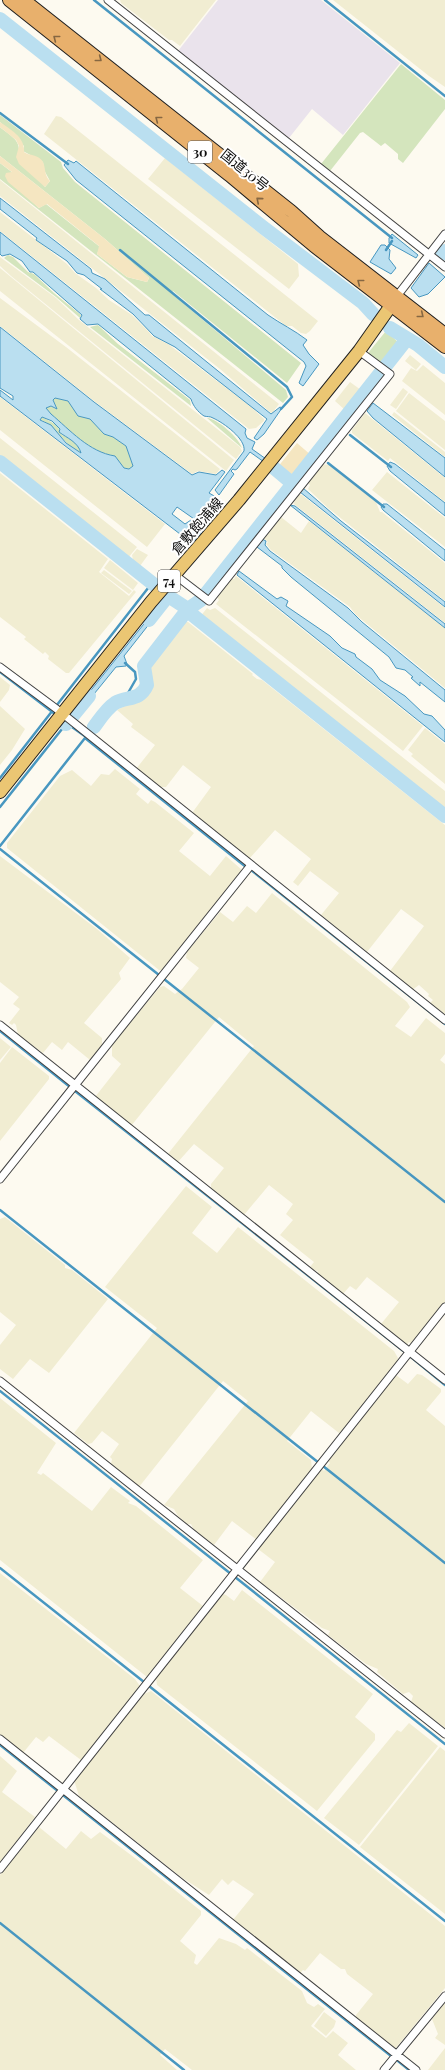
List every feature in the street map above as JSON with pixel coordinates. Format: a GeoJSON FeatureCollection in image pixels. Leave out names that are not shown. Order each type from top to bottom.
{"type":"FeatureCollection","features":[{"type":"Feature","properties":{"kind":"highway","name":"国道30号"},"geometry":{"type":"LineString","coordinates":[[9,0],[394,301],[445,334]]}},
{"type":"Feature","properties":{"kind":"highway","name":"国道30号"},"geometry":{"type":"LineString","coordinates":[[24,0],[291,211],[445,347]]}},
{"type":"Feature","properties":{"kind":"main road","name":"倉敷飽浦線"},"geometry":{"type":"LineString","coordinates":[[0,792],[151,602],[239,500],[359,351],[394,301]]}},
{"type":"Feature","properties":{"kind":"street"},"geometry":{"type":"LineString","coordinates":[[108,0],[428,254],[444,264]]}},
{"type":"Feature","properties":{"kind":"street"},"geometry":{"type":"LineString","coordinates":[[394,301],[428,254],[445,234]]}},
{"type":"Feature","properties":{"kind":"street"},"geometry":{"type":"LineString","coordinates":[[175,575],[209,601],[390,374],[359,351]]}},
{"type":"Feature","properties":{"kind":"street"},"geometry":{"type":"LineString","coordinates":[[0,666],[445,1020]]}},
{"type":"Feature","properties":{"kind":"street"},"geometry":{"type":"LineString","coordinates":[[0,1179],[251,865]]}},
{"type":"Feature","properties":{"kind":"street"},"geometry":{"type":"LineString","coordinates":[[0,1025],[445,1380]]}},
{"type":"Feature","properties":{"kind":"street"},"geometry":{"type":"LineString","coordinates":[[0,1869],[445,1307]]}},
{"type":"Feature","properties":{"kind":"street"},"geometry":{"type":"LineString","coordinates":[[0,1381],[445,1734]]}},
{"type":"Feature","properties":{"kind":"street"},"geometry":{"type":"LineString","coordinates":[[0,1739],[61,1792],[416,2070]]}},
{"type":"Feature","properties":{"kind":"street"},"geometry":{"type":"LineString","coordinates":[[384,2070],[445,1996]]}},
{"type":"Feature","properties":{"kind":"shaded area"},"geometry":{"type":"Polygon","coordinates":[[[120,0],[216,0],[180,46],[172,40],[169,40],[121,3],[120,0]]]}},
{"type":"Feature","properties":{"kind":"shaded area"},"geometry":{"type":"Polygon","coordinates":[[[218,0],[321,0],[400,63],[343,135],[312,109],[289,138],[178,51],[218,0]]]}},
{"type":"Feature","properties":{"kind":"shaded area"},"geometry":{"type":"Polygon","coordinates":[[[333,0],[445,0],[445,87],[429,76],[333,0]]]}},
{"type":"Feature","properties":{"kind":"shaded area"},"geometry":{"type":"Polygon","coordinates":[[[56,116],[61,117],[318,321],[310,331],[306,334],[301,333],[292,326],[286,326],[44,134],[56,116]]]}},
{"type":"Feature","properties":{"kind":"shaded area"},"geometry":{"type":"Polygon","coordinates":[[[165,158],[298,264],[299,276],[289,289],[148,179],[165,158]]]}},
{"type":"Feature","properties":{"kind":"shaded area"},"geometry":{"type":"Polygon","coordinates":[[[0,180],[279,404],[273,412],[271,413],[220,369],[0,196],[0,180]]]}},
{"type":"Feature","properties":{"kind":"shaded area"},"geometry":{"type":"Polygon","coordinates":[[[0,212],[67,264],[75,273],[96,288],[109,300],[132,315],[152,336],[168,344],[250,406],[264,419],[264,421],[256,428],[249,429],[0,231],[0,212]]]}},
{"type":"Feature","properties":{"kind":"shaded area"},"geometry":{"type":"Polygon","coordinates":[[[0,257],[56,298],[79,320],[240,447],[242,451],[236,459],[11,276],[0,266],[0,257]]]}},
{"type":"Feature","properties":{"kind":"shaded area"},"geometry":{"type":"Polygon","coordinates":[[[0,268],[234,460],[226,471],[0,291],[0,268]]]}},
{"type":"Feature","properties":{"kind":"shaded area"},"geometry":{"type":"Polygon","coordinates":[[[0,298],[66,347],[220,469],[216,474],[198,471],[192,474],[94,401],[0,326],[0,298]]]}},
{"type":"Feature","properties":{"kind":"shaded area"},"geometry":{"type":"Polygon","coordinates":[[[410,355],[421,364],[416,370],[405,361],[410,355]]]}},
{"type":"Feature","properties":{"kind":"shaded area"},"geometry":{"type":"Polygon","coordinates":[[[423,365],[445,383],[445,415],[402,381],[411,368],[417,371],[423,365]]]}},
{"type":"Feature","properties":{"kind":"shaded area"},"geometry":{"type":"Polygon","coordinates":[[[350,382],[361,390],[345,410],[335,401],[350,382]]]}},
{"type":"Feature","properties":{"kind":"shaded area"},"geometry":{"type":"Polygon","coordinates":[[[403,388],[408,392],[396,409],[390,405],[403,388]]]}},
{"type":"Feature","properties":{"kind":"shaded area"},"geometry":{"type":"Polygon","coordinates":[[[409,393],[445,421],[445,450],[396,411],[409,393]]]}},
{"type":"Feature","properties":{"kind":"shaded area"},"geometry":{"type":"Polygon","coordinates":[[[0,397],[165,524],[147,547],[0,430],[0,397]]]}},
{"type":"Feature","properties":{"kind":"shaded area"},"geometry":{"type":"Polygon","coordinates":[[[394,412],[445,452],[445,457],[392,415],[394,412]]]}},
{"type":"Feature","properties":{"kind":"shaded area"},"geometry":{"type":"Polygon","coordinates":[[[365,413],[445,478],[445,502],[390,458],[388,461],[352,433],[352,430],[365,413]]]}},
{"type":"Feature","properties":{"kind":"shaded area"},"geometry":{"type":"Polygon","coordinates":[[[0,438],[137,547],[128,558],[0,456],[0,438]]]}},
{"type":"Feature","properties":{"kind":"shaded area"},"geometry":{"type":"Polygon","coordinates":[[[321,464],[329,465],[376,502],[380,512],[382,512],[445,563],[445,601],[328,508],[308,489],[310,485],[307,483],[321,464]]]}},
{"type":"Feature","properties":{"kind":"shaded area"},"geometry":{"type":"Polygon","coordinates":[[[387,472],[445,518],[445,547],[372,490],[387,472]]]}},
{"type":"Feature","properties":{"kind":"shaded area"},"geometry":{"type":"Polygon","coordinates":[[[0,473],[108,559],[99,572],[129,596],[134,590],[136,592],[69,673],[66,673],[48,659],[49,656],[45,652],[43,654],[24,639],[26,637],[0,617],[0,473]]]}},
{"type":"Feature","properties":{"kind":"shaded area"},"geometry":{"type":"Polygon","coordinates":[[[298,494],[302,495],[445,608],[445,623],[294,504],[295,498],[298,494]]]}},
{"type":"Feature","properties":{"kind":"shaded area"},"geometry":{"type":"Polygon","coordinates":[[[281,517],[301,533],[309,521],[445,628],[445,688],[356,615],[350,607],[271,550],[266,544],[268,542],[263,538],[281,517]]]}},
{"type":"Feature","properties":{"kind":"shaded area"},"geometry":{"type":"Polygon","coordinates":[[[137,549],[148,555],[140,566],[133,560],[132,555],[137,549]]]}},
{"type":"Feature","properties":{"kind":"shaded area"},"geometry":{"type":"Polygon","coordinates":[[[110,560],[138,583],[133,590],[104,568],[110,560]]]}},
{"type":"Feature","properties":{"kind":"shaded area"},"geometry":{"type":"Polygon","coordinates":[[[104,570],[132,591],[129,594],[101,573],[104,570]]]}},
{"type":"Feature","properties":{"kind":"shaded area"},"geometry":{"type":"Polygon","coordinates":[[[236,576],[423,726],[403,751],[216,604],[219,600],[217,597],[230,579],[234,579],[236,576]]]}},
{"type":"Feature","properties":{"kind":"shaded area"},"geometry":{"type":"Polygon","coordinates":[[[207,608],[210,610],[215,608],[445,791],[445,811],[200,617],[207,608]]]}},
{"type":"Feature","properties":{"kind":"shaded area"},"geometry":{"type":"Polygon","coordinates":[[[185,622],[188,622],[253,674],[252,675],[257,679],[262,680],[445,825],[445,1014],[430,1003],[433,1000],[419,985],[412,990],[390,971],[424,926],[401,909],[367,952],[321,915],[339,893],[310,871],[298,886],[293,882],[311,859],[275,830],[249,859],[192,813],[211,787],[183,765],[166,787],[158,787],[136,769],[155,745],[131,727],[133,724],[117,710],[147,695],[151,690],[149,666],[185,622]]]}},
{"type":"Feature","properties":{"kind":"shaded area"},"geometry":{"type":"Polygon","coordinates":[[[0,677],[10,685],[9,690],[0,702],[0,677]]]}},
{"type":"Feature","properties":{"kind":"shaded area"},"geometry":{"type":"Polygon","coordinates":[[[0,706],[25,729],[12,750],[0,765],[0,706]]]}},
{"type":"Feature","properties":{"kind":"shaded area"},"geometry":{"type":"Polygon","coordinates":[[[425,728],[445,744],[445,784],[411,756],[413,754],[408,750],[425,728]]]}},
{"type":"Feature","properties":{"kind":"shaded area"},"geometry":{"type":"Polygon","coordinates":[[[115,769],[140,789],[136,794],[148,804],[151,800],[155,802],[194,833],[179,851],[210,876],[226,856],[242,870],[162,970],[159,970],[7,848],[7,843],[60,776],[72,770],[91,786],[101,774],[109,775],[115,769]]]}},
{"type":"Feature","properties":{"kind":"shaded area"},"geometry":{"type":"Polygon","coordinates":[[[0,856],[97,929],[130,958],[119,973],[121,979],[84,1023],[102,1038],[102,1046],[90,1060],[68,1042],[62,1050],[52,1042],[43,1053],[18,1035],[16,1025],[14,1023],[12,1025],[9,1023],[20,1009],[13,1004],[19,997],[0,982],[0,856]]]}},
{"type":"Feature","properties":{"kind":"shaded area"},"geometry":{"type":"Polygon","coordinates":[[[272,893],[407,1002],[410,1007],[395,1026],[411,1037],[426,1018],[445,1033],[445,1054],[440,1060],[445,1064],[445,1303],[412,1344],[409,1342],[407,1345],[381,1324],[399,1302],[367,1277],[356,1290],[350,1286],[343,1294],[317,1274],[318,1271],[312,1270],[310,1267],[314,1262],[280,1235],[293,1220],[286,1214],[293,1204],[269,1185],[244,1215],[211,1189],[211,1184],[224,1168],[194,1144],[177,1163],[167,1155],[254,1046],[219,1017],[131,1126],[95,1097],[121,1064],[112,1056],[112,1045],[160,987],[164,986],[175,994],[182,989],[199,968],[186,958],[187,952],[220,912],[233,922],[247,906],[256,913],[272,893]]]}},
{"type":"Feature","properties":{"kind":"shaded area"},"geometry":{"type":"Polygon","coordinates":[[[0,1038],[11,1047],[0,1060],[0,1038]]]}},
{"type":"Feature","properties":{"kind":"shaded area"},"geometry":{"type":"Polygon","coordinates":[[[12,1047],[49,1076],[49,1079],[0,1141],[0,1063],[12,1047]]]}},
{"type":"Feature","properties":{"kind":"shaded area"},"geometry":{"type":"Polygon","coordinates":[[[186,1186],[212,1207],[192,1233],[217,1253],[238,1227],[394,1351],[398,1358],[397,1362],[343,1432],[339,1433],[311,1411],[287,1441],[311,1460],[312,1469],[257,1540],[232,1521],[214,1545],[194,1530],[191,1524],[187,1524],[178,1516],[174,1509],[164,1505],[248,1401],[223,1381],[139,1487],[111,1464],[112,1459],[110,1457],[119,1444],[102,1431],[92,1443],[88,1444],[74,1433],[157,1328],[105,1287],[186,1186]]]}},
{"type":"Feature","properties":{"kind":"shaded area"},"geometry":{"type":"Polygon","coordinates":[[[5,1217],[65,1265],[65,1268],[72,1270],[108,1299],[49,1373],[30,1359],[13,1379],[0,1369],[0,1345],[16,1325],[0,1312],[0,1219],[5,1217]]]}},
{"type":"Feature","properties":{"kind":"shaded area"},"geometry":{"type":"Polygon","coordinates":[[[417,1374],[422,1375],[441,1389],[441,1392],[426,1410],[445,1426],[445,1728],[411,1702],[413,1696],[409,1692],[403,1694],[377,1672],[378,1669],[366,1664],[328,1635],[330,1631],[322,1628],[260,1582],[275,1562],[258,1549],[322,1469],[324,1471],[330,1463],[328,1461],[396,1375],[408,1384],[417,1374]]]}},
{"type":"Feature","properties":{"kind":"shaded area"},"geometry":{"type":"Polygon","coordinates":[[[0,1398],[56,1443],[37,1473],[41,1475],[43,1473],[92,1511],[111,1487],[130,1501],[128,1503],[136,1506],[203,1560],[180,1588],[203,1606],[147,1677],[0,1560],[0,1398]]]}},
{"type":"Feature","properties":{"kind":"shaded area"},"geometry":{"type":"Polygon","coordinates":[[[0,1573],[135,1679],[140,1686],[81,1760],[49,1736],[43,1742],[36,1737],[23,1753],[0,1735],[0,1573]]]}},
{"type":"Feature","properties":{"kind":"shaded area"},"geometry":{"type":"Polygon","coordinates":[[[242,1590],[373,1694],[355,1717],[375,1734],[375,1740],[317,1811],[157,1685],[156,1678],[223,1594],[234,1601],[242,1590]]]}},
{"type":"Feature","properties":{"kind":"shaded area"},"geometry":{"type":"Polygon","coordinates":[[[151,1691],[445,1926],[445,1988],[395,2049],[356,2017],[373,1994],[347,1974],[345,1969],[341,1969],[320,1953],[305,1971],[303,1970],[300,1973],[232,1921],[254,1894],[233,1880],[228,1885],[222,1879],[209,1895],[181,1877],[79,1796],[74,1780],[144,1694],[151,1691]]]}},
{"type":"Feature","properties":{"kind":"shaded area"},"geometry":{"type":"Polygon","coordinates":[[[409,1723],[438,1746],[359,1845],[324,1818],[397,1730],[401,1732],[409,1723]]]}},
{"type":"Feature","properties":{"kind":"shaded area"},"geometry":{"type":"Polygon","coordinates":[[[440,1747],[445,1751],[445,1914],[360,1847],[440,1747]]]}},
{"type":"Feature","properties":{"kind":"shaded area"},"geometry":{"type":"Polygon","coordinates":[[[0,1756],[17,1771],[2,1792],[35,1817],[0,1863],[0,1756]]]}},
{"type":"Feature","properties":{"kind":"shaded area"},"geometry":{"type":"Polygon","coordinates":[[[39,1827],[66,1849],[81,1831],[91,1839],[100,1832],[135,1858],[201,1911],[201,1915],[180,1941],[196,1955],[194,1963],[197,1965],[219,1938],[236,1944],[245,1950],[247,1948],[302,1991],[307,2003],[314,2007],[318,2004],[325,2009],[311,2026],[326,2038],[333,2031],[348,2043],[338,2055],[356,2070],[192,2070],[165,2049],[160,2055],[177,2070],[0,2070],[0,1875],[39,1827]]]}},
{"type":"Feature","properties":{"kind":"shaded area"},"geometry":{"type":"Polygon","coordinates":[[[445,2002],[445,2045],[435,2038],[438,2034],[432,2019],[445,2002]]]}},
{"type":"Feature","properties":{"kind":"shaded area"},"geometry":{"type":"Polygon","coordinates":[[[324,2012],[336,2021],[334,2027],[326,2036],[314,2026],[324,2012]]]}},
{"type":"Feature","properties":{"kind":"shaded area"},"geometry":{"type":"Polygon","coordinates":[[[445,2048],[445,2070],[428,2070],[445,2048]]]}},
{"type":"Feature","properties":{"kind":"green space"},"geometry":{"type":"Polygon","coordinates":[[[401,64],[445,100],[445,109],[403,163],[398,159],[398,154],[385,143],[381,146],[363,132],[360,133],[330,171],[321,164],[401,64]]]}},
{"type":"Feature","properties":{"kind":"green space"},"geometry":{"type":"Polygon","coordinates":[[[0,115],[61,162],[63,168],[75,182],[301,363],[287,383],[173,291],[171,293],[286,390],[288,397],[283,403],[0,179],[0,163],[13,173],[26,196],[39,208],[46,204],[100,247],[97,254],[127,277],[147,282],[149,278],[105,239],[0,156],[0,127],[16,140],[19,152],[45,187],[50,181],[44,170],[43,162],[23,151],[24,146],[0,122],[0,115]]]}},
{"type":"Feature","properties":{"kind":"green space"},"geometry":{"type":"Polygon","coordinates":[[[8,255],[13,257],[28,272],[34,274],[81,315],[80,318],[56,297],[4,258],[8,255]]]}},
{"type":"Feature","properties":{"kind":"green space"},"geometry":{"type":"Polygon","coordinates":[[[98,325],[118,344],[190,400],[191,406],[90,327],[98,325]]]}},
{"type":"Feature","properties":{"kind":"green space"},"geometry":{"type":"Polygon","coordinates":[[[386,331],[400,344],[383,365],[368,353],[386,331]]]}},
{"type":"Feature","properties":{"kind":"green space"},"geometry":{"type":"Polygon","coordinates":[[[55,398],[68,401],[78,416],[90,419],[104,434],[113,437],[126,446],[133,466],[129,469],[124,468],[115,456],[97,450],[80,440],[46,408],[51,406],[56,409],[53,400],[55,398]]]}},
{"type":"Feature","properties":{"kind":"green space"},"geometry":{"type":"Polygon","coordinates":[[[42,417],[57,425],[62,435],[74,442],[81,453],[67,443],[51,426],[40,420],[42,417]]]}},
{"type":"Feature","properties":{"kind":"green space"},"geometry":{"type":"Polygon","coordinates":[[[207,418],[216,421],[228,430],[242,448],[207,418]]]}},
{"type":"Feature","properties":{"kind":"green space"},"geometry":{"type":"Polygon","coordinates":[[[205,512],[207,514],[209,512],[217,519],[208,530],[197,522],[205,512]]]}},
{"type":"Feature","properties":{"kind":"sand"},"geometry":{"type":"Polygon","coordinates":[[[0,122],[20,138],[24,147],[24,152],[37,156],[41,159],[50,181],[45,187],[19,164],[16,157],[19,146],[16,140],[0,127],[0,122]]]}},
{"type":"Feature","properties":{"kind":"sand"},"geometry":{"type":"Polygon","coordinates":[[[0,156],[105,239],[149,278],[147,282],[127,277],[97,254],[99,246],[47,204],[39,208],[8,182],[5,176],[6,173],[12,172],[0,163],[0,156]]]}},
{"type":"Feature","properties":{"kind":"sand"},"geometry":{"type":"Polygon","coordinates":[[[297,443],[312,456],[292,481],[277,468],[297,443]]]}},
{"type":"Feature","properties":{"kind":"water"},"geometry":{"type":"Polygon","coordinates":[[[68,160],[74,163],[76,161],[268,315],[307,340],[303,345],[309,354],[319,364],[303,386],[299,383],[306,366],[304,362],[76,180],[64,165],[68,160]]]}},
{"type":"Feature","properties":{"kind":"water"},"geometry":{"type":"Polygon","coordinates":[[[0,198],[91,269],[92,273],[105,279],[145,315],[149,315],[271,414],[280,407],[282,408],[264,434],[257,440],[254,438],[267,419],[175,347],[154,336],[133,314],[84,275],[77,273],[67,261],[36,240],[37,238],[0,209],[0,198]]]}},
{"type":"Feature","properties":{"kind":"water"},"geometry":{"type":"Polygon","coordinates":[[[0,232],[246,429],[245,433],[247,438],[255,442],[252,449],[266,459],[264,462],[250,452],[237,469],[233,469],[231,471],[234,474],[219,495],[215,490],[244,451],[242,441],[228,427],[218,420],[212,417],[204,416],[194,406],[191,399],[98,324],[87,325],[80,319],[82,315],[33,272],[30,272],[22,261],[10,254],[2,256],[0,254],[0,232]]]}},
{"type":"Feature","properties":{"kind":"water"},"geometry":{"type":"Polygon","coordinates":[[[392,234],[418,255],[416,258],[389,243],[389,238],[392,234]]]}},
{"type":"Feature","properties":{"kind":"water"},"geometry":{"type":"Polygon","coordinates":[[[381,245],[385,245],[390,250],[389,259],[396,268],[391,274],[370,262],[381,245]]]}},
{"type":"Feature","properties":{"kind":"water"},"geometry":{"type":"Polygon","coordinates":[[[429,263],[445,277],[428,294],[419,297],[411,288],[429,263]]]}},
{"type":"Feature","properties":{"kind":"water"},"geometry":{"type":"Polygon","coordinates":[[[0,327],[94,402],[192,475],[199,472],[216,475],[222,470],[225,472],[209,493],[216,497],[197,521],[177,507],[172,514],[185,524],[191,520],[204,532],[194,543],[180,534],[0,396],[0,390],[13,400],[13,396],[0,388],[0,327]],[[55,398],[53,400],[57,409],[51,406],[46,408],[80,440],[97,450],[115,456],[124,468],[129,469],[133,466],[126,446],[113,437],[104,434],[90,419],[78,416],[68,401],[55,398]],[[42,417],[40,420],[51,425],[66,443],[81,453],[80,449],[75,443],[59,432],[60,429],[52,421],[42,417]]]}},
{"type":"Feature","properties":{"kind":"water"},"geometry":{"type":"Polygon","coordinates":[[[373,403],[445,458],[445,477],[373,418],[367,411],[373,403]]]}},
{"type":"Feature","properties":{"kind":"water"},"geometry":{"type":"Polygon","coordinates":[[[390,462],[395,464],[445,503],[445,516],[390,471],[387,466],[390,462]]]}},
{"type":"Feature","properties":{"kind":"water"},"geometry":{"type":"Polygon","coordinates":[[[303,488],[341,521],[445,602],[445,607],[300,492],[303,488]]]}},
{"type":"Feature","properties":{"kind":"water"},"geometry":{"type":"Polygon","coordinates":[[[383,504],[387,504],[445,550],[445,561],[383,510],[381,507],[383,504]]]}},
{"type":"Feature","properties":{"kind":"water"},"geometry":{"type":"Polygon","coordinates":[[[290,505],[295,506],[445,624],[445,628],[290,505]]]}},
{"type":"Feature","properties":{"kind":"water"},"geometry":{"type":"Polygon","coordinates":[[[262,539],[266,541],[265,545],[270,551],[348,608],[362,622],[445,690],[445,702],[420,682],[420,686],[405,670],[396,668],[389,657],[291,577],[282,568],[282,566],[257,547],[262,539]]]}},
{"type":"Feature","properties":{"kind":"water"},"geometry":{"type":"Polygon","coordinates":[[[239,571],[277,599],[281,597],[288,601],[286,606],[330,636],[342,648],[355,654],[356,657],[372,669],[380,680],[405,696],[424,714],[432,716],[445,730],[445,742],[237,575],[239,571]]]}},
{"type":"Feature","properties":{"kind":"water"},"geometry":{"type":"Polygon","coordinates":[[[159,605],[161,609],[124,656],[127,664],[126,666],[116,667],[81,710],[76,709],[159,605]]]}},
{"type":"Feature","properties":{"kind":"water"},"geometry":{"type":"Polygon","coordinates":[[[103,710],[108,713],[91,734],[89,732],[88,725],[97,713],[101,713],[103,710]]]}},
{"type":"Feature","properties":{"kind":"waterway"},"geometry":{"type":"LineString","coordinates":[[94,0],[392,238]]}},
{"type":"Feature","properties":{"kind":"waterway"},"geometry":{"type":"LineString","coordinates":[[325,0],[445,96]]}},
{"type":"Feature","properties":{"kind":"waterway"},"geometry":{"type":"LineString","coordinates":[[0,19],[264,228],[363,303],[373,314]]}},
{"type":"Feature","properties":{"kind":"waterway"},"geometry":{"type":"LineString","coordinates":[[0,113],[68,164]]}},
{"type":"Feature","properties":{"kind":"waterway"},"geometry":{"type":"LineString","coordinates":[[386,250],[392,241]]}},
{"type":"Feature","properties":{"kind":"waterway"},"geometry":{"type":"LineString","coordinates":[[120,250],[287,387],[292,397],[281,409]]}},
{"type":"Feature","properties":{"kind":"waterway"},"geometry":{"type":"LineString","coordinates":[[442,254],[445,251]]}},
{"type":"Feature","properties":{"kind":"waterway"},"geometry":{"type":"LineString","coordinates":[[350,293],[353,289]]}},
{"type":"Feature","properties":{"kind":"waterway"},"geometry":{"type":"LineString","coordinates":[[390,328],[418,345],[445,367]]}},
{"type":"Feature","properties":{"kind":"waterway"},"geometry":{"type":"LineString","coordinates":[[149,620],[168,596],[188,609],[201,600],[407,339]]}},
{"type":"Feature","properties":{"kind":"waterway"},"geometry":{"type":"LineString","coordinates":[[350,435],[391,467]]}},
{"type":"Feature","properties":{"kind":"waterway"},"geometry":{"type":"LineString","coordinates":[[0,462],[157,587]]}},
{"type":"Feature","properties":{"kind":"waterway"},"geometry":{"type":"LineString","coordinates":[[328,463],[384,507]]}},
{"type":"Feature","properties":{"kind":"waterway"},"geometry":{"type":"LineString","coordinates":[[274,468],[293,484]]}},
{"type":"Feature","properties":{"kind":"waterway"},"geometry":{"type":"LineString","coordinates":[[0,778],[152,583]]}},
{"type":"Feature","properties":{"kind":"waterway"},"geometry":{"type":"LineString","coordinates":[[94,727],[112,705],[141,694],[147,685],[144,666],[188,609],[190,613],[445,816]]}},
{"type":"Feature","properties":{"kind":"waterway"},"geometry":{"type":"LineString","coordinates":[[124,700],[136,679],[135,672],[125,663]]}},
{"type":"Feature","properties":{"kind":"waterway"},"geometry":{"type":"LineString","coordinates":[[0,672],[55,714]]}},
{"type":"Feature","properties":{"kind":"waterway"},"geometry":{"type":"LineString","coordinates":[[66,724],[89,696]]}},
{"type":"Feature","properties":{"kind":"waterway"},"geometry":{"type":"LineString","coordinates":[[65,722],[86,737]]}},
{"type":"Feature","properties":{"kind":"waterway"},"geometry":{"type":"LineString","coordinates":[[0,807],[66,724]]}},
{"type":"Feature","properties":{"kind":"waterway"},"geometry":{"type":"LineString","coordinates":[[0,846],[85,738],[246,867]]}},
{"type":"Feature","properties":{"kind":"waterway"},"geometry":{"type":"LineString","coordinates":[[0,849],[159,975]]}},
{"type":"Feature","properties":{"kind":"waterway"},"geometry":{"type":"LineString","coordinates":[[251,870],[445,1024]]}},
{"type":"Feature","properties":{"kind":"waterway"},"geometry":{"type":"LineString","coordinates":[[164,979],[445,1202]]}},
{"type":"Feature","properties":{"kind":"waterway"},"geometry":{"type":"LineString","coordinates":[[0,1031],[70,1087]]}},
{"type":"Feature","properties":{"kind":"waterway"},"geometry":{"type":"LineString","coordinates":[[75,1091],[406,1353]]}},
{"type":"Feature","properties":{"kind":"waterway"},"geometry":{"type":"LineString","coordinates":[[0,1210],[319,1463]]}},
{"type":"Feature","properties":{"kind":"waterway"},"geometry":{"type":"LineString","coordinates":[[411,1357],[445,1385]]}},
{"type":"Feature","properties":{"kind":"waterway"},"geometry":{"type":"LineString","coordinates":[[0,1391],[231,1574]]}},
{"type":"Feature","properties":{"kind":"waterway"},"geometry":{"type":"LineString","coordinates":[[323,1466],[445,1563]]}},
{"type":"Feature","properties":{"kind":"waterway"},"geometry":{"type":"LineString","coordinates":[[0,1568],[144,1682]]}},
{"type":"Feature","properties":{"kind":"waterway"},"geometry":{"type":"LineString","coordinates":[[235,1577],[445,1744]]}},
{"type":"Feature","properties":{"kind":"waterway"},"geometry":{"type":"LineString","coordinates":[[149,1686],[445,1921]]}},
{"type":"Feature","properties":{"kind":"waterway"},"geometry":{"type":"LineString","coordinates":[[0,1745],[391,2056]]}},
{"type":"Feature","properties":{"kind":"waterway"},"geometry":{"type":"LineString","coordinates":[[0,1923],[184,2070]]}},
{"type":"Feature","properties":{"kind":"waterway"},"geometry":{"type":"LineString","coordinates":[[398,2061],[409,2070]]}}]}
